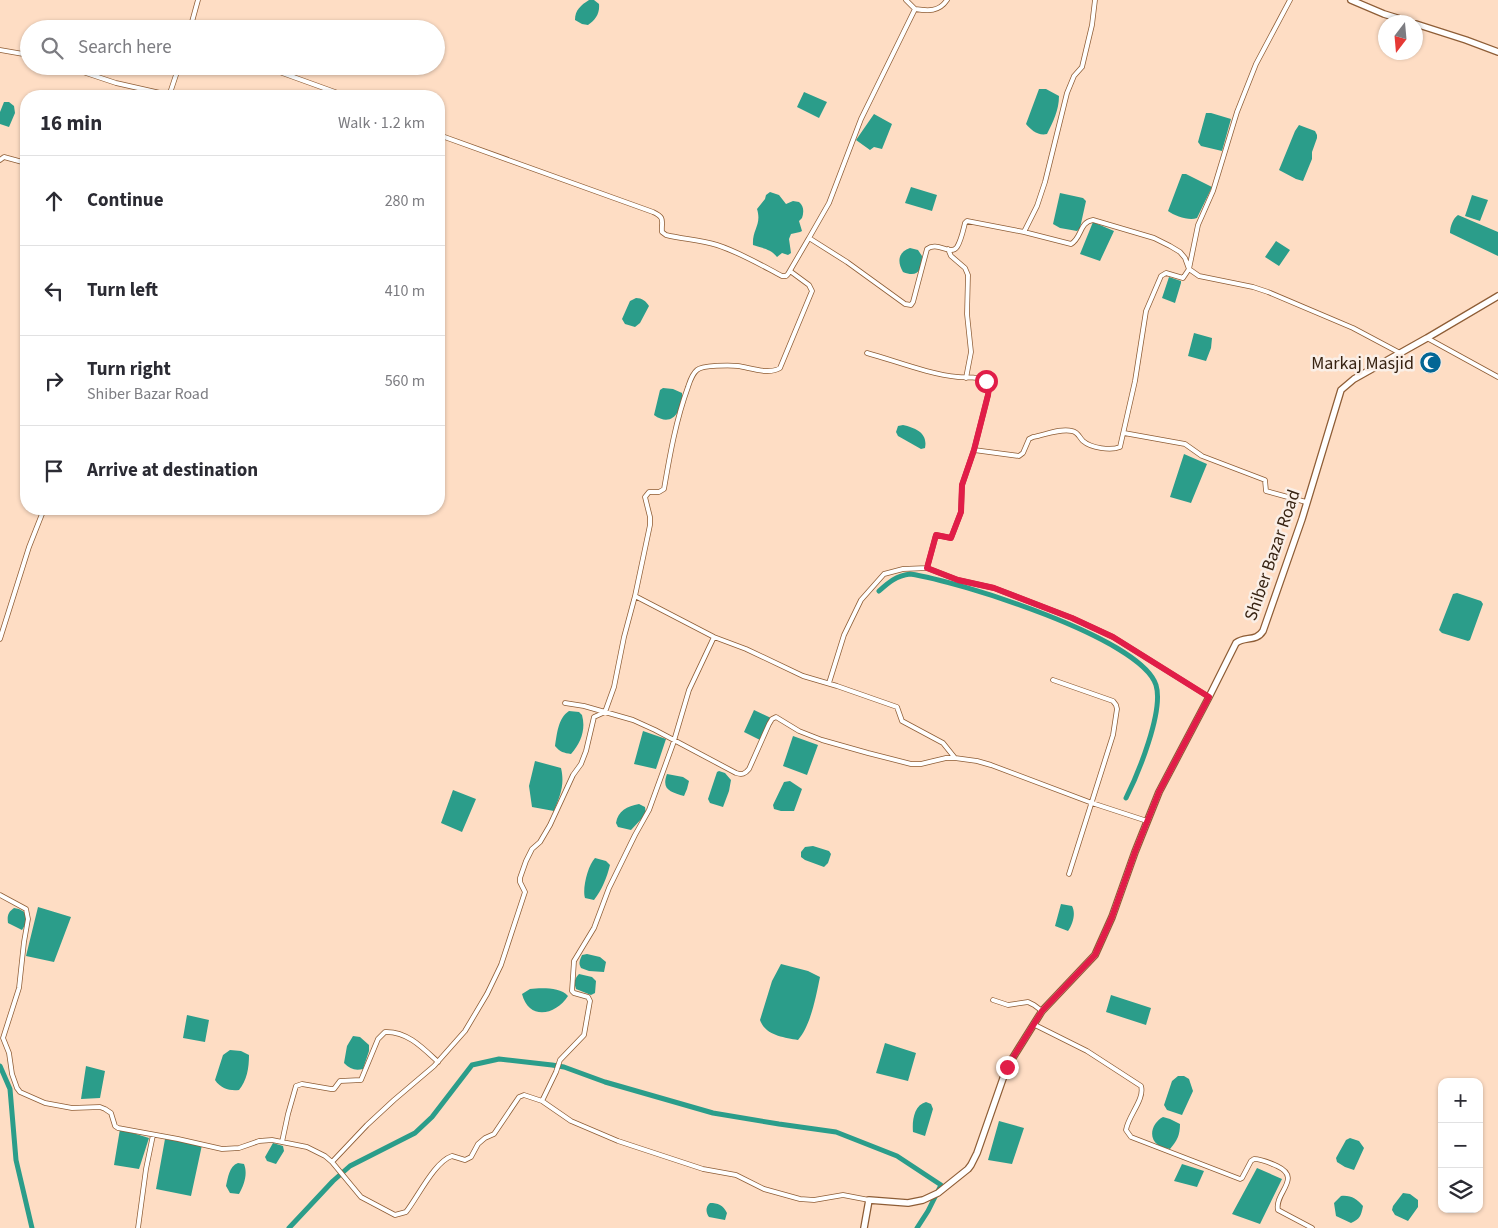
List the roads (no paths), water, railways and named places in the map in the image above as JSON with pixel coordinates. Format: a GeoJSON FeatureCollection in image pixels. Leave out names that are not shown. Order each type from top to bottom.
{"type":"FeatureCollection","features":[{"type":"Feature","properties":{"kind":"street"},"geometry":{"type":"LineString","coordinates":[[192,20],[198,0]]}},
{"type":"Feature","properties":{"kind":"street"},"geometry":{"type":"LineString","coordinates":[[906,0],[915,9],[935,10],[940,8],[947,0]]}},
{"type":"Feature","properties":{"kind":"street"},"geometry":{"type":"LineString","coordinates":[[1024,232],[1037,206],[1045,182],[1067,93],[1074,76],[1082,67],[1092,25],[1095,0]]}},
{"type":"Feature","properties":{"kind":"street"},"geometry":{"type":"LineString","coordinates":[[974,450],[1019,456],[1023,453],[1029,439],[1066,430],[1077,433],[1084,442],[1092,445],[1111,449],[1120,447],[1135,381],[1146,311],[1161,276],[1166,273],[1184,278],[1189,269],[1198,225],[1214,191],[1237,112],[1256,64],[1290,0]]}},
{"type":"Feature","properties":{"kind":"street"},"geometry":{"type":"LineString","coordinates":[[1351,0],[1387,15]]}},
{"type":"Feature","properties":{"kind":"street"},"geometry":{"type":"LineString","coordinates":[[445,137],[653,212],[661,217],[662,232],[666,235],[700,240],[718,245],[734,251],[782,276],[786,276],[829,203],[862,119],[915,9]]}},
{"type":"Feature","properties":{"kind":"street"},"geometry":{"type":"LineString","coordinates":[[1423,26],[1498,52]]}},
{"type":"Feature","properties":{"kind":"street"},"geometry":{"type":"LineString","coordinates":[[0,50],[20,53]]}},
{"type":"Feature","properties":{"kind":"street"},"geometry":{"type":"LineString","coordinates":[[92,75],[145,90]]}},
{"type":"Feature","properties":{"kind":"street"},"geometry":{"type":"LineString","coordinates":[[171,90],[176,75]]}},
{"type":"Feature","properties":{"kind":"street"},"geometry":{"type":"LineString","coordinates":[[288,75],[329,90]]}},
{"type":"Feature","properties":{"kind":"street"},"geometry":{"type":"LineString","coordinates":[[0,160],[4,157],[20,161]]}},
{"type":"Feature","properties":{"kind":"street"},"geometry":{"type":"LineString","coordinates":[[809,238],[909,305],[913,302],[927,249],[931,246],[936,246],[953,251],[958,246],[967,221],[1024,232],[1071,244],[1077,238],[1084,223],[1088,220],[1093,220],[1154,238],[1170,246],[1186,258],[1189,269],[1199,276],[1253,286],[1353,328],[1400,353]]}},
{"type":"Feature","properties":{"kind":"street"},"geometry":{"type":"LineString","coordinates":[[948,250],[951,256],[965,268],[968,275],[967,314],[971,352],[966,378]]}},
{"type":"Feature","properties":{"kind":"street"},"geometry":{"type":"LineString","coordinates":[[332,1162],[367,1125],[438,1062],[465,1031],[501,965],[525,892],[520,878],[526,861],[532,849],[540,842],[550,825],[573,776],[581,764],[594,717],[605,712],[614,687],[650,525],[645,496],[649,492],[659,492],[664,489],[673,437],[683,400],[693,374],[697,369],[703,367],[735,365],[775,371],[780,368],[812,291],[809,285],[790,271]]}},
{"type":"Feature","properties":{"kind":"street","name":"Shiber Bazar Road"},"geometry":{"type":"LineString","coordinates":[[869,1200],[915,1203],[931,1197],[968,1169],[978,1152],[1007,1067],[1042,1011],[1095,955],[1112,917],[1159,792],[1236,643],[1241,640],[1256,638],[1263,631],[1341,390],[1354,380],[1498,296]]}},
{"type":"Feature","properties":{"kind":"street"},"geometry":{"type":"LineString","coordinates":[[1427,338],[1498,377]]}},
{"type":"Feature","properties":{"kind":"street"},"geometry":{"type":"LineString","coordinates":[[867,353],[933,372],[981,379],[986,381],[989,387],[974,450],[962,485],[961,512],[951,538],[936,535],[927,568]]}},
{"type":"Feature","properties":{"kind":"street"},"geometry":{"type":"LineString","coordinates":[[1124,433],[1186,444],[1202,456],[1265,480],[1266,491],[1306,502]]}},
{"type":"Feature","properties":{"kind":"street"},"geometry":{"type":"LineString","coordinates":[[0,639],[29,547],[42,515]]}},
{"type":"Feature","properties":{"kind":"street"},"geometry":{"type":"LineString","coordinates":[[829,683],[844,635],[861,600],[884,574],[903,569],[927,568],[958,580],[994,588],[1072,618],[1113,637],[1209,697]]}},
{"type":"Feature","properties":{"kind":"street"},"geometry":{"type":"LineString","coordinates":[[635,596],[714,637],[746,649],[803,676],[897,707],[902,721],[943,743],[955,758]]}},
{"type":"Feature","properties":{"kind":"street"},"geometry":{"type":"LineString","coordinates":[[542,1101],[560,1060],[584,1035],[590,999],[574,994],[572,991],[574,961],[594,928],[608,888],[649,810],[674,741],[689,690],[714,637]]}},
{"type":"Feature","properties":{"kind":"street"},"geometry":{"type":"LineString","coordinates":[[1053,680],[1113,701],[1117,709],[1113,735],[1068,874]]}},
{"type":"Feature","properties":{"kind":"street"},"geometry":{"type":"LineString","coordinates":[[565,703],[584,706],[633,720],[736,773],[744,774],[750,769],[769,724],[776,716],[799,731],[822,740],[912,764],[922,764],[946,758],[977,761],[1147,821]]}},
{"type":"Feature","properties":{"kind":"street"},"geometry":{"type":"LineString","coordinates":[[0,895],[26,909],[29,915],[22,950],[19,988],[2,1040],[9,1053],[12,1074],[17,1088],[20,1092],[31,1098],[45,1103],[72,1108],[100,1107],[110,1113],[115,1126],[131,1131],[222,1149],[239,1148],[258,1141],[272,1140],[307,1147],[325,1156],[332,1162],[361,1197],[395,1215],[406,1212],[423,1186],[443,1161],[452,1156],[465,1160],[470,1157],[484,1138],[494,1134],[519,1097],[524,1095],[542,1101],[571,1121],[618,1141],[703,1169],[736,1175],[764,1189],[800,1199],[814,1200],[838,1195],[869,1200],[864,1228]]}},
{"type":"Feature","properties":{"kind":"street"},"geometry":{"type":"LineString","coordinates":[[993,1000],[1008,1005],[1028,1002],[1034,1004],[1042,1011]]}},
{"type":"Feature","properties":{"kind":"street"},"geometry":{"type":"LineString","coordinates":[[1035,1025],[1087,1051],[1141,1086],[1142,1096],[1127,1123],[1126,1130],[1131,1137],[1240,1179],[1254,1159],[1278,1167],[1287,1173],[1288,1180],[1277,1204],[1278,1210],[1312,1228]]}},
{"type":"Feature","properties":{"kind":"street"},"geometry":{"type":"LineString","coordinates":[[282,1142],[296,1086],[302,1084],[334,1089],[340,1081],[361,1080],[378,1039],[385,1032],[410,1038],[422,1046],[438,1062]]}},
{"type":"Feature","properties":{"kind":"street"},"geometry":{"type":"LineString","coordinates":[[138,1228],[153,1135]]}},
{"type":"Feature","properties":{"kind":"water"},"geometry":{"type":"Polygon","coordinates":[[[589,0],[594,0],[599,4],[599,11],[588,25],[575,20],[579,8],[589,0]]]}},
{"type":"Feature","properties":{"kind":"water"},"geometry":{"type":"Polygon","coordinates":[[[1039,89],[1046,89],[1059,96],[1057,111],[1047,134],[1038,133],[1026,124],[1039,89]]]}},
{"type":"Feature","properties":{"kind":"water"},"geometry":{"type":"Polygon","coordinates":[[[804,92],[827,102],[819,118],[797,107],[804,92]]]}},
{"type":"Feature","properties":{"kind":"water"},"geometry":{"type":"Polygon","coordinates":[[[4,102],[9,102],[14,106],[15,113],[9,127],[0,124],[0,112],[4,102]]]}},
{"type":"Feature","properties":{"kind":"water"},"geometry":{"type":"Polygon","coordinates":[[[1206,113],[1231,119],[1222,151],[1201,146],[1198,142],[1206,113]]]}},
{"type":"Feature","properties":{"kind":"water"},"geometry":{"type":"Polygon","coordinates":[[[874,114],[892,124],[882,149],[874,147],[870,150],[856,140],[874,114]]]}},
{"type":"Feature","properties":{"kind":"water"},"geometry":{"type":"Polygon","coordinates":[[[1299,125],[1315,131],[1317,135],[1312,159],[1303,181],[1279,170],[1299,125]]]}},
{"type":"Feature","properties":{"kind":"water"},"geometry":{"type":"Polygon","coordinates":[[[1182,174],[1186,174],[1212,187],[1197,218],[1182,218],[1168,211],[1182,174]]]}},
{"type":"Feature","properties":{"kind":"water"},"geometry":{"type":"Polygon","coordinates":[[[911,187],[937,195],[932,211],[905,203],[911,187]]]}},
{"type":"Feature","properties":{"kind":"water"},"geometry":{"type":"Polygon","coordinates":[[[770,192],[779,195],[786,204],[793,201],[799,202],[803,207],[803,216],[799,221],[802,231],[791,234],[789,239],[791,253],[788,255],[782,253],[777,257],[769,250],[753,245],[758,223],[757,209],[770,192]]]}},
{"type":"Feature","properties":{"kind":"water"},"geometry":{"type":"Polygon","coordinates":[[[1060,193],[1083,198],[1086,201],[1080,228],[1077,231],[1060,228],[1053,224],[1060,193]]]}},
{"type":"Feature","properties":{"kind":"water"},"geometry":{"type":"Polygon","coordinates":[[[1472,195],[1488,200],[1480,221],[1465,216],[1472,195]]]}},
{"type":"Feature","properties":{"kind":"water"},"geometry":{"type":"Polygon","coordinates":[[[1458,215],[1498,232],[1498,256],[1450,233],[1452,223],[1458,215]]]}},
{"type":"Feature","properties":{"kind":"water"},"geometry":{"type":"Polygon","coordinates":[[[1093,222],[1114,231],[1100,261],[1080,254],[1093,222]]]}},
{"type":"Feature","properties":{"kind":"water"},"geometry":{"type":"Polygon","coordinates":[[[1276,241],[1290,250],[1279,266],[1265,257],[1276,241]]]}},
{"type":"Feature","properties":{"kind":"water"},"geometry":{"type":"Polygon","coordinates":[[[910,248],[918,250],[922,256],[918,272],[908,274],[903,272],[899,261],[903,252],[910,248]]]}},
{"type":"Feature","properties":{"kind":"water"},"geometry":{"type":"Polygon","coordinates":[[[1169,277],[1181,281],[1175,303],[1162,298],[1169,277]]]}},
{"type":"Feature","properties":{"kind":"water"},"geometry":{"type":"Polygon","coordinates":[[[636,298],[644,300],[649,306],[640,323],[635,327],[625,324],[622,319],[630,301],[636,298]]]}},
{"type":"Feature","properties":{"kind":"water"},"geometry":{"type":"Polygon","coordinates":[[[1194,333],[1212,338],[1211,348],[1206,361],[1188,356],[1194,333]]]}},
{"type":"Feature","properties":{"kind":"water"},"geometry":{"type":"Polygon","coordinates":[[[663,388],[673,389],[682,393],[679,411],[667,420],[654,415],[660,390],[663,388]]]}},
{"type":"Feature","properties":{"kind":"water"},"geometry":{"type":"Polygon","coordinates":[[[903,425],[923,435],[925,438],[925,448],[921,449],[898,436],[896,432],[898,426],[903,425]]]}},
{"type":"Feature","properties":{"kind":"water"},"geometry":{"type":"Polygon","coordinates":[[[1184,454],[1207,464],[1191,503],[1170,497],[1184,454]]]}},
{"type":"Feature","properties":{"kind":"water"},"geometry":{"type":"Polygon","coordinates":[[[1457,593],[1481,601],[1483,604],[1468,641],[1442,633],[1439,630],[1453,594],[1457,593]]]}},
{"type":"Feature","properties":{"kind":"water"},"geometry":{"type":"Polygon","coordinates":[[[754,710],[771,718],[760,740],[744,732],[754,710]]]}},
{"type":"Feature","properties":{"kind":"water"},"geometry":{"type":"Polygon","coordinates":[[[569,711],[579,712],[583,720],[583,731],[580,741],[571,754],[562,752],[555,746],[560,722],[569,711]]]}},
{"type":"Feature","properties":{"kind":"water"},"geometry":{"type":"Polygon","coordinates":[[[643,731],[666,739],[656,769],[634,764],[643,731]]]}},
{"type":"Feature","properties":{"kind":"water"},"geometry":{"type":"Polygon","coordinates":[[[793,736],[818,745],[807,775],[783,766],[793,736]]]}},
{"type":"Feature","properties":{"kind":"water"},"geometry":{"type":"Polygon","coordinates":[[[535,761],[561,768],[562,785],[554,811],[532,807],[529,786],[535,761]]]}},
{"type":"Feature","properties":{"kind":"water"},"geometry":{"type":"Polygon","coordinates":[[[719,771],[725,773],[731,780],[723,807],[710,803],[708,799],[719,771]]]}},
{"type":"Feature","properties":{"kind":"water"},"geometry":{"type":"Polygon","coordinates":[[[667,774],[683,777],[689,781],[684,796],[668,790],[665,784],[667,774]]]}},
{"type":"Feature","properties":{"kind":"water"},"geometry":{"type":"Polygon","coordinates":[[[790,781],[802,789],[794,811],[774,809],[773,805],[784,782],[790,781]]]}},
{"type":"Feature","properties":{"kind":"water"},"geometry":{"type":"Polygon","coordinates":[[[453,790],[476,799],[462,832],[441,823],[453,790]]]}},
{"type":"Feature","properties":{"kind":"water"},"geometry":{"type":"Polygon","coordinates":[[[639,804],[645,807],[646,814],[631,830],[618,827],[616,823],[621,812],[639,804]]]}},
{"type":"Feature","properties":{"kind":"water"},"geometry":{"type":"Polygon","coordinates":[[[813,846],[829,851],[831,854],[828,863],[824,867],[801,857],[801,852],[805,847],[813,846]]]}},
{"type":"Feature","properties":{"kind":"water"},"geometry":{"type":"Polygon","coordinates":[[[595,858],[606,861],[610,865],[604,883],[594,900],[585,898],[584,889],[588,871],[595,858]]]}},
{"type":"Feature","properties":{"kind":"water"},"geometry":{"type":"Polygon","coordinates":[[[1061,904],[1072,906],[1074,912],[1068,931],[1055,926],[1061,904]]]}},
{"type":"Feature","properties":{"kind":"water"},"geometry":{"type":"Polygon","coordinates":[[[38,907],[71,917],[54,962],[26,956],[38,907]]]}},
{"type":"Feature","properties":{"kind":"water"},"geometry":{"type":"Polygon","coordinates":[[[14,908],[28,914],[22,930],[8,923],[8,914],[14,908]]]}},
{"type":"Feature","properties":{"kind":"water"},"geometry":{"type":"Polygon","coordinates":[[[587,954],[600,957],[606,962],[604,972],[589,971],[581,968],[579,963],[582,955],[587,954]]]}},
{"type":"Feature","properties":{"kind":"water"},"geometry":{"type":"Polygon","coordinates":[[[781,964],[808,971],[820,977],[810,1018],[803,1034],[798,1040],[771,1033],[760,1020],[772,981],[781,964]]]}},
{"type":"Feature","properties":{"kind":"water"},"geometry":{"type":"Polygon","coordinates":[[[579,974],[592,977],[596,981],[595,993],[591,995],[576,989],[575,981],[579,974]]]}},
{"type":"Feature","properties":{"kind":"water"},"geometry":{"type":"Polygon","coordinates":[[[545,988],[560,991],[568,996],[550,1011],[536,1012],[525,1003],[522,994],[530,989],[545,988]]]}},
{"type":"Feature","properties":{"kind":"water"},"geometry":{"type":"Polygon","coordinates":[[[1111,995],[1151,1008],[1146,1025],[1106,1012],[1111,995]]]}},
{"type":"Feature","properties":{"kind":"water"},"geometry":{"type":"Polygon","coordinates":[[[187,1015],[209,1020],[205,1042],[183,1038],[187,1015]]]}},
{"type":"Feature","properties":{"kind":"water"},"geometry":{"type":"Polygon","coordinates":[[[353,1036],[360,1037],[369,1045],[363,1069],[353,1069],[344,1063],[347,1046],[353,1036]]]}},
{"type":"Feature","properties":{"kind":"water"},"geometry":{"type":"Polygon","coordinates":[[[885,1043],[916,1053],[908,1081],[876,1073],[885,1043]]]}},
{"type":"Feature","properties":{"kind":"water"},"geometry":{"type":"Polygon","coordinates":[[[230,1050],[241,1051],[249,1055],[247,1074],[239,1090],[226,1089],[215,1080],[223,1055],[230,1050]]]}},
{"type":"Feature","properties":{"kind":"water"},"geometry":{"type":"Polygon","coordinates":[[[86,1066],[105,1071],[100,1098],[81,1099],[86,1066]]]}},
{"type":"Feature","properties":{"kind":"water"},"geometry":{"type":"Polygon","coordinates":[[[1178,1076],[1184,1076],[1189,1079],[1193,1091],[1182,1115],[1167,1110],[1164,1105],[1172,1081],[1178,1076]]]}},
{"type":"Feature","properties":{"kind":"water"},"geometry":{"type":"Polygon","coordinates":[[[926,1102],[931,1104],[933,1109],[925,1136],[913,1132],[913,1128],[916,1110],[926,1102]]]}},
{"type":"Feature","properties":{"kind":"water"},"geometry":{"type":"Polygon","coordinates":[[[1163,1117],[1180,1124],[1178,1138],[1170,1149],[1158,1145],[1152,1134],[1156,1122],[1163,1117]]]}},
{"type":"Feature","properties":{"kind":"water"},"geometry":{"type":"Polygon","coordinates":[[[999,1121],[1024,1128],[1012,1164],[988,1160],[999,1121]]]}},
{"type":"Feature","properties":{"kind":"water"},"geometry":{"type":"Polygon","coordinates":[[[120,1129],[149,1138],[139,1169],[114,1165],[120,1129]]]}},
{"type":"Feature","properties":{"kind":"water"},"geometry":{"type":"Polygon","coordinates":[[[1350,1138],[1359,1141],[1364,1148],[1354,1170],[1337,1162],[1336,1158],[1346,1140],[1350,1138]]]}},
{"type":"Feature","properties":{"kind":"water"},"geometry":{"type":"Polygon","coordinates":[[[165,1139],[202,1145],[191,1196],[156,1189],[165,1139]]]}},
{"type":"Feature","properties":{"kind":"water"},"geometry":{"type":"Polygon","coordinates":[[[273,1143],[283,1146],[284,1151],[276,1164],[267,1161],[265,1157],[273,1143]]]}},
{"type":"Feature","properties":{"kind":"water"},"geometry":{"type":"Polygon","coordinates":[[[238,1163],[244,1164],[245,1179],[239,1194],[230,1193],[226,1186],[228,1176],[231,1169],[238,1163]]]}},
{"type":"Feature","properties":{"kind":"water"},"geometry":{"type":"Polygon","coordinates":[[[1182,1164],[1204,1171],[1197,1187],[1174,1181],[1182,1164]]]}},
{"type":"Feature","properties":{"kind":"water"},"geometry":{"type":"Polygon","coordinates":[[[1257,1168],[1282,1179],[1260,1224],[1232,1214],[1257,1168]]]}},
{"type":"Feature","properties":{"kind":"water"},"geometry":{"type":"Polygon","coordinates":[[[1403,1193],[1410,1194],[1418,1200],[1418,1207],[1408,1221],[1395,1215],[1392,1210],[1403,1193]]]}},
{"type":"Feature","properties":{"kind":"water"},"geometry":{"type":"Polygon","coordinates":[[[1341,1196],[1354,1198],[1363,1206],[1360,1217],[1351,1223],[1336,1216],[1334,1203],[1341,1196]]]}},
{"type":"Feature","properties":{"kind":"water"},"geometry":{"type":"Polygon","coordinates":[[[710,1203],[718,1204],[724,1208],[727,1213],[725,1220],[709,1217],[706,1210],[710,1203]]]}},
{"type":"Feature","properties":{"kind":"waterway"},"geometry":{"type":"LineString","coordinates":[[879,591],[893,580],[910,574],[967,588],[1045,614],[1084,631],[1118,649],[1143,667],[1156,685],[1156,710],[1143,759],[1126,798]]}},
{"type":"Feature","properties":{"kind":"waterway"},"geometry":{"type":"LineString","coordinates":[[289,1228],[333,1181],[350,1166],[415,1133],[432,1117],[472,1065],[499,1059],[564,1067],[605,1082],[713,1113],[836,1132],[897,1156],[941,1185],[917,1228]]}},
{"type":"Feature","properties":{"kind":"waterway"},"geometry":{"type":"LineString","coordinates":[[0,1066],[10,1089],[16,1160],[32,1228]]}},
{"type":"Feature","properties":{"kind":"place","name":"Markaj Masjid"},"geometry":{"type":"Point","coordinates":[1430,363]}}]}
